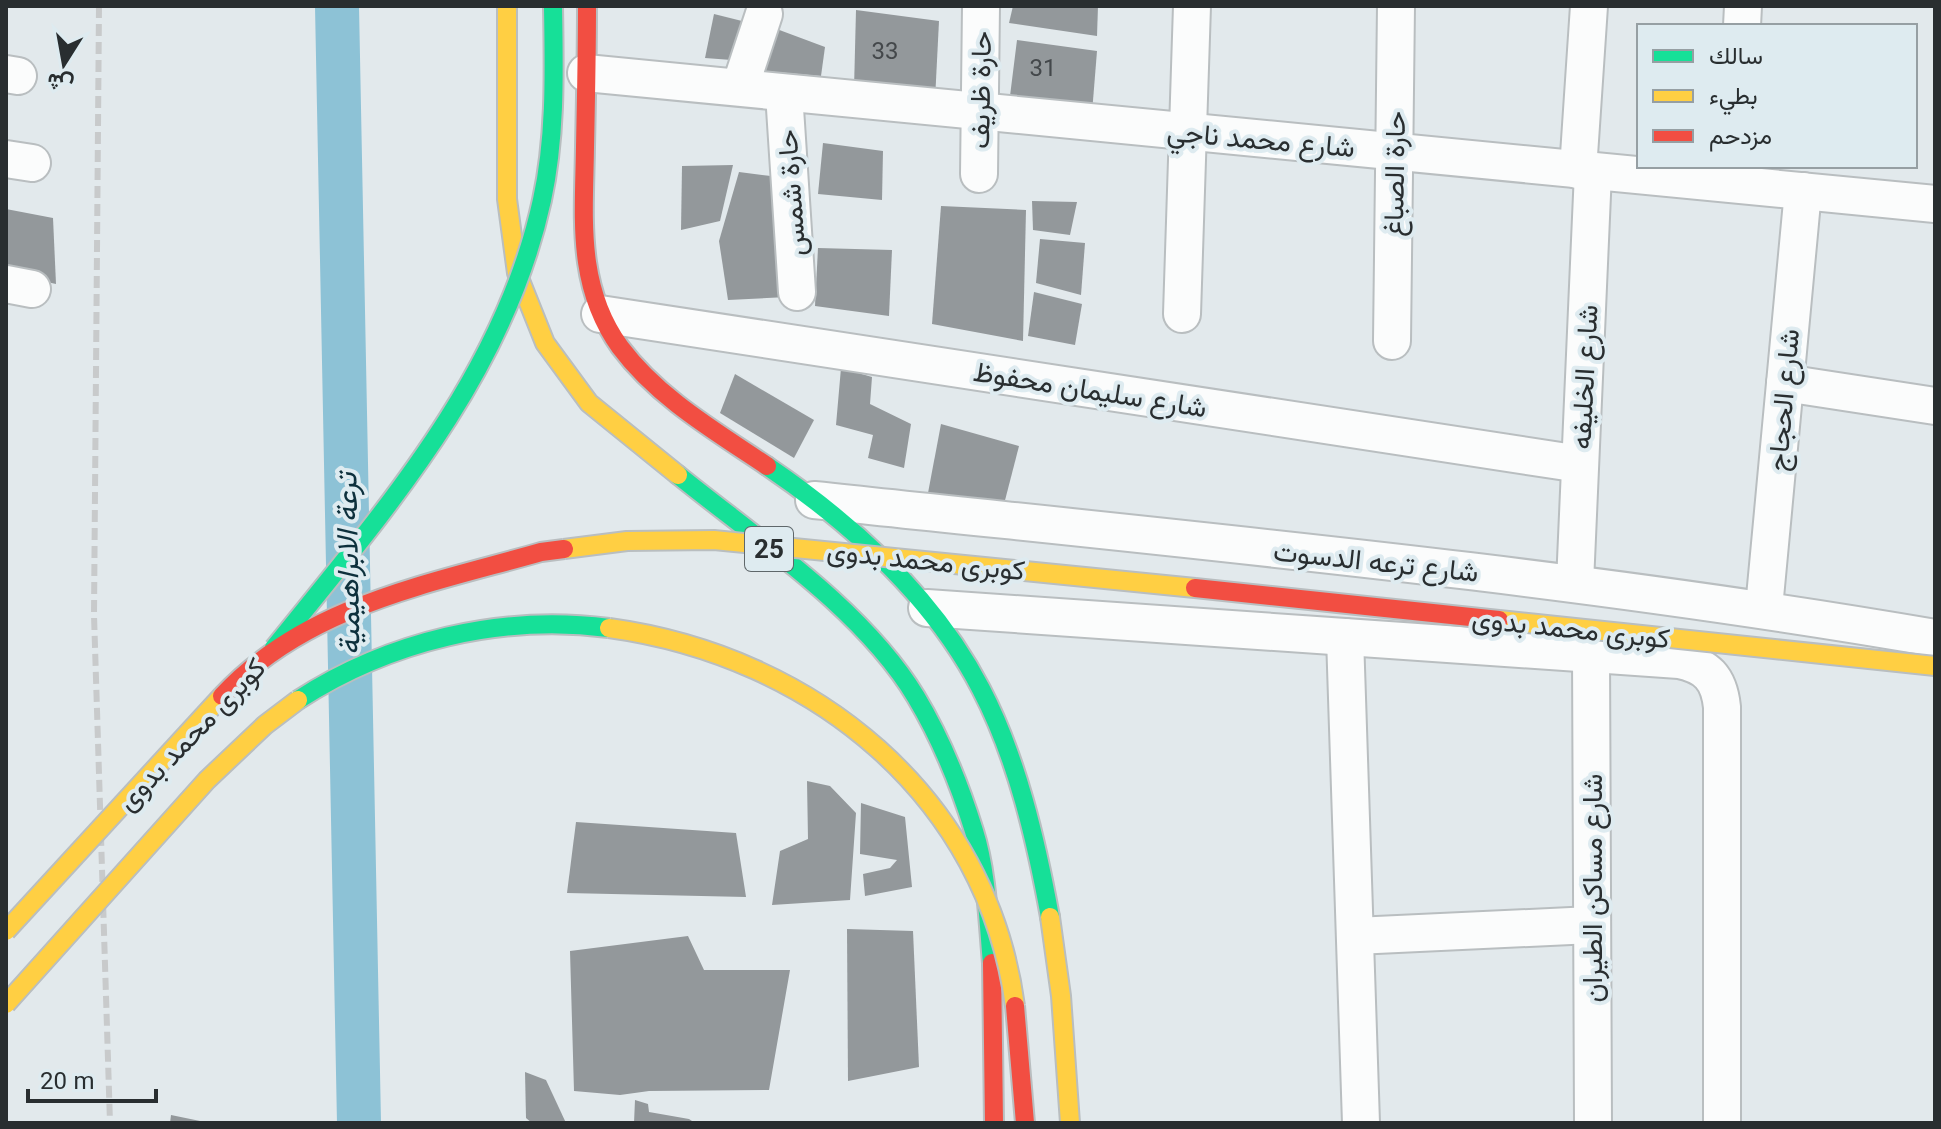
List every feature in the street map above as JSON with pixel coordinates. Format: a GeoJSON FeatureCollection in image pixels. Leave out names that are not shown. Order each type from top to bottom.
{"type":"FeatureCollection","features":[{"type":"Feature","properties":{"kind":"main road","name":"25"},"geometry":{"type":"LineString","coordinates":[[507,6],[507,199],[517,273],[545,343],[589,403],[822,592],[878,647],[916,697],[982,832],[993,981],[994,1123]]}},
{"type":"Feature","properties":{"kind":"main road"},"geometry":{"type":"LineString","coordinates":[[274,648],[426,455],[466,397],[499,334],[525,268],[543,199],[552,130],[553,6]]}},
{"type":"Feature","properties":{"kind":"main road","name":"25"},"geometry":{"type":"LineString","coordinates":[[587,6],[585,262],[600,314],[635,369],[683,411],[814,500],[871,547],[927,608],[974,677],[1006,746],[1023,827],[1050,905],[1062,984],[1070,1123]]}},
{"type":"Feature","properties":{"kind":"main road","name":"كوبرى محمد بدوى"},"geometry":{"type":"LineString","coordinates":[[6,931],[236,681],[274,648],[366,602],[541,552],[627,541],[714,540],[1935,666]]}},
{"type":"Feature","properties":{"kind":"main road"},"geometry":{"type":"LineString","coordinates":[[6,1004],[246,739],[306,695],[372,661],[442,638],[516,625],[590,625],[663,636],[743,663],[825,705],[886,752],[922,793],[969,859],[995,917],[1016,987],[1025,1123]]}},
{"type":"Feature","properties":{"kind":"street","name":"حارة ظريف"},"geometry":{"type":"LineString","coordinates":[[979,174],[981,6]]}},
{"type":"Feature","properties":{"kind":"street"},"geometry":{"type":"LineString","coordinates":[[1182,314],[1192,6]]}},
{"type":"Feature","properties":{"kind":"street","name":"حارة الصباغ"},"geometry":{"type":"LineString","coordinates":[[1392,341],[1396,6]]}},
{"type":"Feature","properties":{"kind":"street","name":"شارع الخليفه"},"geometry":{"type":"LineString","coordinates":[[1575,583],[1589,6]]}},
{"type":"Feature","properties":{"kind":"street"},"geometry":{"type":"LineString","coordinates":[[740,87],[764,14]]}},
{"type":"Feature","properties":{"kind":"street","name":"شارع محمد ناجي"},"geometry":{"type":"LineString","coordinates":[[586,73],[1586,171],[1732,175],[1803,191],[1935,204]]}},
{"type":"Feature","properties":{"kind":"street","name":"حارة شمس"},"geometry":{"type":"LineString","coordinates":[[784,93],[797,292]]}},
{"type":"Feature","properties":{"kind":"street","name":"شارع الحجاج"},"geometry":{"type":"LineString","coordinates":[[1764,608],[1803,191]]}},
{"type":"Feature","properties":{"kind":"street","name":"شارع سليمان محفوظ"},"geometry":{"type":"LineString","coordinates":[[600,314],[1580,464]]}},
{"type":"Feature","properties":{"kind":"street"},"geometry":{"type":"LineString","coordinates":[[1785,383],[1935,406]]}},
{"type":"Feature","properties":{"kind":"street","name":"شارع ترعه الدسوت"},"geometry":{"type":"LineString","coordinates":[[814,500],[1575,583],[1764,608],[1935,638]]}},
{"type":"Feature","properties":{"kind":"street"},"geometry":{"type":"LineString","coordinates":[[927,608],[1697,664],[1711,674],[1720,689],[1722,1123]]}},
{"type":"Feature","properties":{"kind":"street"},"geometry":{"type":"LineString","coordinates":[[1345,637],[1361,1123]]}},
{"type":"Feature","properties":{"kind":"street","name":"شارع مساكن الطيران"},"geometry":{"type":"LineString","coordinates":[[1591,654],[1593,1123]]}},
{"type":"Feature","properties":{"kind":"street"},"geometry":{"type":"LineString","coordinates":[[1355,936],[1592,925]]}},
{"type":"Feature","properties":{"kind":"building"},"geometry":{"type":"Polygon","coordinates":[[[1013,6],[1098,6],[1097,36],[1009,23],[1013,6]]]}},
{"type":"Feature","properties":{"kind":"building"},"geometry":{"type":"Polygon","coordinates":[[[856,10],[939,21],[935,100],[854,89],[856,10]]]}},
{"type":"Feature","properties":{"kind":"building"},"geometry":{"type":"Polygon","coordinates":[[[714,14],[750,23],[745,61],[705,58],[714,14]]]}},
{"type":"Feature","properties":{"kind":"building"},"geometry":{"type":"Polygon","coordinates":[[[766,25],[825,47],[821,76],[755,70],[766,25]]]}},
{"type":"Feature","properties":{"kind":"building"},"geometry":{"type":"Polygon","coordinates":[[[1017,40],[1097,51],[1092,113],[1010,96],[1017,40]]]}},
{"type":"Feature","properties":{"kind":"building"},"geometry":{"type":"Polygon","coordinates":[[[823,143],[883,151],[882,200],[818,194],[823,143]]]}},
{"type":"Feature","properties":{"kind":"building"},"geometry":{"type":"Polygon","coordinates":[[[733,165],[720,221],[681,230],[682,166],[733,165]]]}},
{"type":"Feature","properties":{"kind":"building"},"geometry":{"type":"Polygon","coordinates":[[[739,172],[771,176],[787,297],[728,300],[719,241],[739,172]]]}},
{"type":"Feature","properties":{"kind":"building"},"geometry":{"type":"Polygon","coordinates":[[[1032,201],[1077,202],[1070,235],[1033,230],[1032,201]]]}},
{"type":"Feature","properties":{"kind":"building"},"geometry":{"type":"Polygon","coordinates":[[[941,206],[1026,210],[1023,341],[932,324],[941,206]]]}},
{"type":"Feature","properties":{"kind":"building"},"geometry":{"type":"Polygon","coordinates":[[[6,209],[53,218],[56,284],[6,273],[6,209]]]}},
{"type":"Feature","properties":{"kind":"building"},"geometry":{"type":"Polygon","coordinates":[[[1040,239],[1085,243],[1081,295],[1036,283],[1040,239]]]}},
{"type":"Feature","properties":{"kind":"building"},"geometry":{"type":"Polygon","coordinates":[[[818,248],[892,250],[889,316],[815,306],[818,248]]]}},
{"type":"Feature","properties":{"kind":"building"},"geometry":{"type":"Polygon","coordinates":[[[1034,292],[1082,304],[1075,345],[1028,336],[1034,292]]]}},
{"type":"Feature","properties":{"kind":"building"},"geometry":{"type":"Polygon","coordinates":[[[841,368],[872,377],[870,404],[911,424],[904,468],[868,458],[873,435],[836,425],[841,368]]]}},
{"type":"Feature","properties":{"kind":"building"},"geometry":{"type":"Polygon","coordinates":[[[735,374],[814,420],[794,458],[720,413],[735,374]]]}},
{"type":"Feature","properties":{"kind":"building"},"geometry":{"type":"Polygon","coordinates":[[[941,424],[1019,446],[1002,512],[928,493],[941,424]]]}},
{"type":"Feature","properties":{"kind":"building"},"geometry":{"type":"Polygon","coordinates":[[[807,781],[830,786],[856,813],[850,900],[772,905],[780,851],[808,839],[807,781]]]}},
{"type":"Feature","properties":{"kind":"building"},"geometry":{"type":"Polygon","coordinates":[[[861,803],[905,817],[912,887],[865,896],[863,874],[890,868],[897,860],[860,854],[861,803]]]}},
{"type":"Feature","properties":{"kind":"building"},"geometry":{"type":"Polygon","coordinates":[[[576,822],[736,833],[746,897],[567,893],[576,822]]]}},
{"type":"Feature","properties":{"kind":"building"},"geometry":{"type":"Polygon","coordinates":[[[847,929],[913,931],[919,1067],[848,1081],[847,929]]]}},
{"type":"Feature","properties":{"kind":"building"},"geometry":{"type":"Polygon","coordinates":[[[688,936],[704,970],[790,970],[769,1090],[649,1091],[620,1095],[574,1091],[570,951],[688,936]]]}},
{"type":"Feature","properties":{"kind":"building"},"geometry":{"type":"Polygon","coordinates":[[[525,1072],[546,1080],[566,1123],[532,1123],[526,1118],[525,1072]]]}},
{"type":"Feature","properties":{"kind":"building"},"geometry":{"type":"Polygon","coordinates":[[[635,1100],[648,1104],[649,1112],[689,1119],[695,1123],[634,1123],[635,1100]]]}},
{"type":"Feature","properties":{"kind":"building"},"geometry":{"type":"Polygon","coordinates":[[[171,1115],[205,1122],[205,1123],[170,1123],[171,1115]]]}},
{"type":"Feature","properties":{"kind":"waterway","name":"ترعة الابراهيمية"},"geometry":{"type":"LineString","coordinates":[[337,6],[359,1123]]}},
{"type":"Feature","properties":{"kind":"railway"},"geometry":{"type":"LineString","coordinates":[[99,6],[94,615],[110,1123]]}},
{"type":"Feature","properties":{"kind":"traffic: fast"},"geometry":{"type":"LineString","coordinates":[[274,648],[357,545],[435,439],[470,383],[500,325],[524,264],[547,176],[553,103],[553,6]]}},
{"type":"Feature","properties":{"kind":"traffic: fast"},"geometry":{"type":"LineString","coordinates":[[767,466],[829,512],[888,565],[915,593],[962,656],[994,715],[1015,771],[1032,829],[1050,917]]}},
{"type":"Feature","properties":{"kind":"traffic: fast"},"geometry":{"type":"LineString","coordinates":[[678,475],[838,605],[868,634],[916,697],[949,762],[974,831],[984,879],[992,963]]}},
{"type":"Feature","properties":{"kind":"traffic: fast"},"geometry":{"type":"LineString","coordinates":[[298,700],[370,662],[447,637],[528,625],[609,628]]}},
{"type":"Feature","properties":{"kind":"traffic: slow"},"geometry":{"type":"LineString","coordinates":[[507,6],[507,199],[517,273],[545,343],[589,403],[678,475]]}},
{"type":"Feature","properties":{"kind":"traffic: slow"},"geometry":{"type":"LineString","coordinates":[[564,549],[627,541],[714,540],[1195,588]]}},
{"type":"Feature","properties":{"kind":"traffic: slow"},"geometry":{"type":"LineString","coordinates":[[1499,620],[1935,666]]}},
{"type":"Feature","properties":{"kind":"traffic: slow"},"geometry":{"type":"LineString","coordinates":[[609,628],[684,644],[755,669],[820,705],[878,749],[928,801],[968,862],[998,931],[1015,1006]]}},
{"type":"Feature","properties":{"kind":"traffic: slow"},"geometry":{"type":"LineString","coordinates":[[6,931],[222,696]]}},
{"type":"Feature","properties":{"kind":"traffic: slow"},"geometry":{"type":"LineString","coordinates":[[6,1004],[207,780],[265,725],[298,700]]}},
{"type":"Feature","properties":{"kind":"traffic: slow"},"geometry":{"type":"LineString","coordinates":[[1050,917],[1061,996],[1070,1123]]}},
{"type":"Feature","properties":{"kind":"traffic: jam"},"geometry":{"type":"LineString","coordinates":[[587,6],[584,225],[589,276],[596,300],[620,347],[652,382],[688,412],[767,466]]}},
{"type":"Feature","properties":{"kind":"traffic: jam"},"geometry":{"type":"LineString","coordinates":[[222,696],[255,665],[291,640],[330,619],[413,588],[541,552],[564,549]]}},
{"type":"Feature","properties":{"kind":"traffic: jam"},"geometry":{"type":"LineString","coordinates":[[1195,588],[1499,620]]}},
{"type":"Feature","properties":{"kind":"traffic: jam"},"geometry":{"type":"LineString","coordinates":[[992,963],[994,1123]]}},
{"type":"Feature","properties":{"kind":"traffic: jam"},"geometry":{"type":"LineString","coordinates":[[1015,1006],[1025,1123]]}}]}
